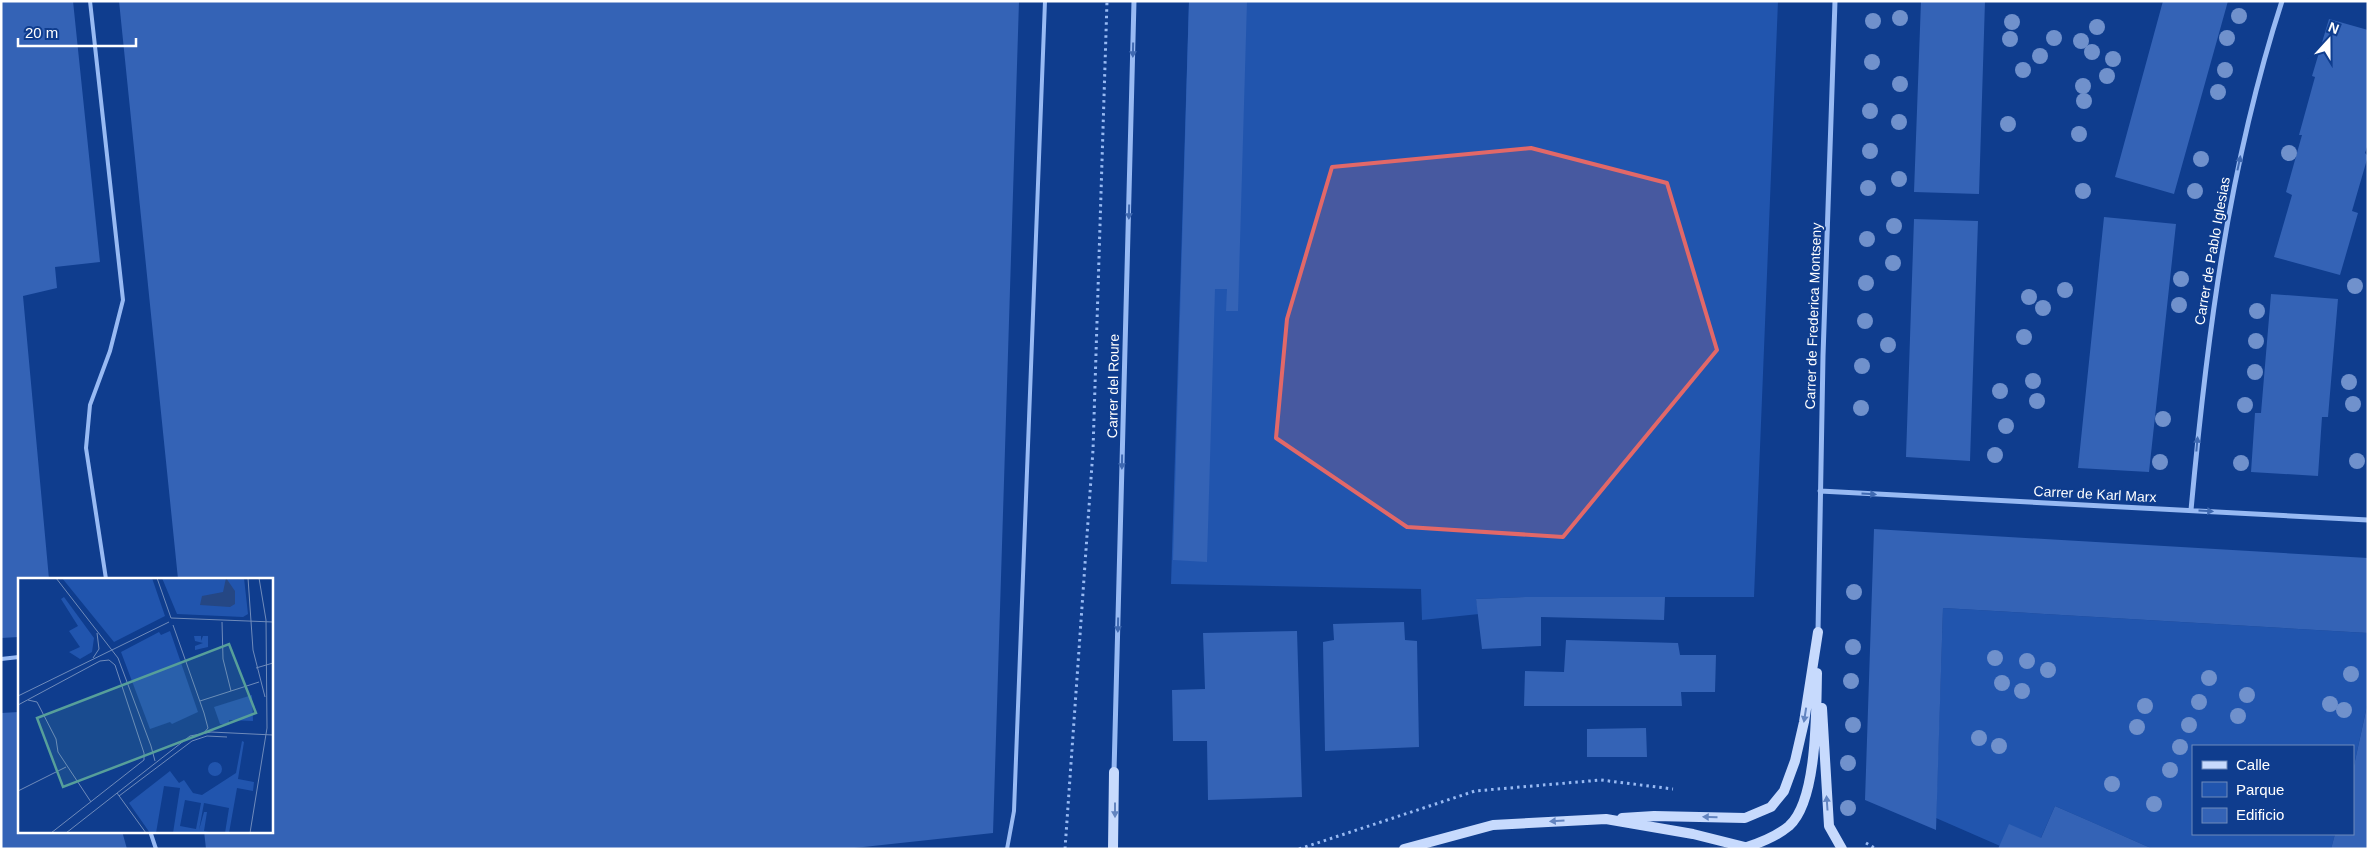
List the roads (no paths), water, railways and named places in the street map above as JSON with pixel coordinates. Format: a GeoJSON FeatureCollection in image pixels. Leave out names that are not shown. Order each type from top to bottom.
{"type":"FeatureCollection","features":[{"type":"Feature","properties":{"kind":"main road"},"geometry":{"type":"LineString","coordinates":[[1404,849],[1493,825],[1654,816],[1745,818],[1771,807],[1784,791],[1794,761],[1804,722],[1818,632]]}},
{"type":"Feature","properties":{"kind":"main road"},"geometry":{"type":"LineString","coordinates":[[1606,819],[1692,834],[1747,848],[1774,836],[1790,825],[1798,814],[1806,793],[1815,731],[1818,632]]}},
{"type":"Feature","properties":{"kind":"main road"},"geometry":{"type":"LineString","coordinates":[[1818,632],[1829,826],[1842,849]]}},
{"type":"Feature","properties":{"kind":"main road"},"geometry":{"type":"LineString","coordinates":[[1113,849],[1114,772]]}},
{"type":"Feature","properties":{"kind":"street","name":"Carrer del Roure"},"geometry":{"type":"LineString","coordinates":[[1114,772],[1134,1]]}},
{"type":"Feature","properties":{"kind":"street","name":"Carrer de Frederica Montseny"},"geometry":{"type":"LineString","coordinates":[[1818,632],[1820,491],[1835,1]]}},
{"type":"Feature","properties":{"kind":"street","name":"Carrer de Pablo Iglesias"},"geometry":{"type":"LineString","coordinates":[[2191,510],[2214,296],[2227,220],[2249,116],[2266,50],[2282,1]]}},
{"type":"Feature","properties":{"kind":"street","name":"Carrer de Karl Marx"},"geometry":{"type":"LineString","coordinates":[[1820,491],[2368,520]]}},
{"type":"Feature","properties":{"kind":"lane"},"geometry":{"type":"LineString","coordinates":[[90,1],[123,300],[110,351],[90,405],[86,448],[106,578]]}},
{"type":"Feature","properties":{"kind":"lane"},"geometry":{"type":"LineString","coordinates":[[1007,849],[1015,792],[1045,1]]}},
{"type":"Feature","properties":{"kind":"lane"},"geometry":{"type":"LineString","coordinates":[[1,658],[18,657]]}},
{"type":"Feature","properties":{"kind":"lane"},"geometry":{"type":"LineString","coordinates":[[150,832],[156,849]]}}]}
